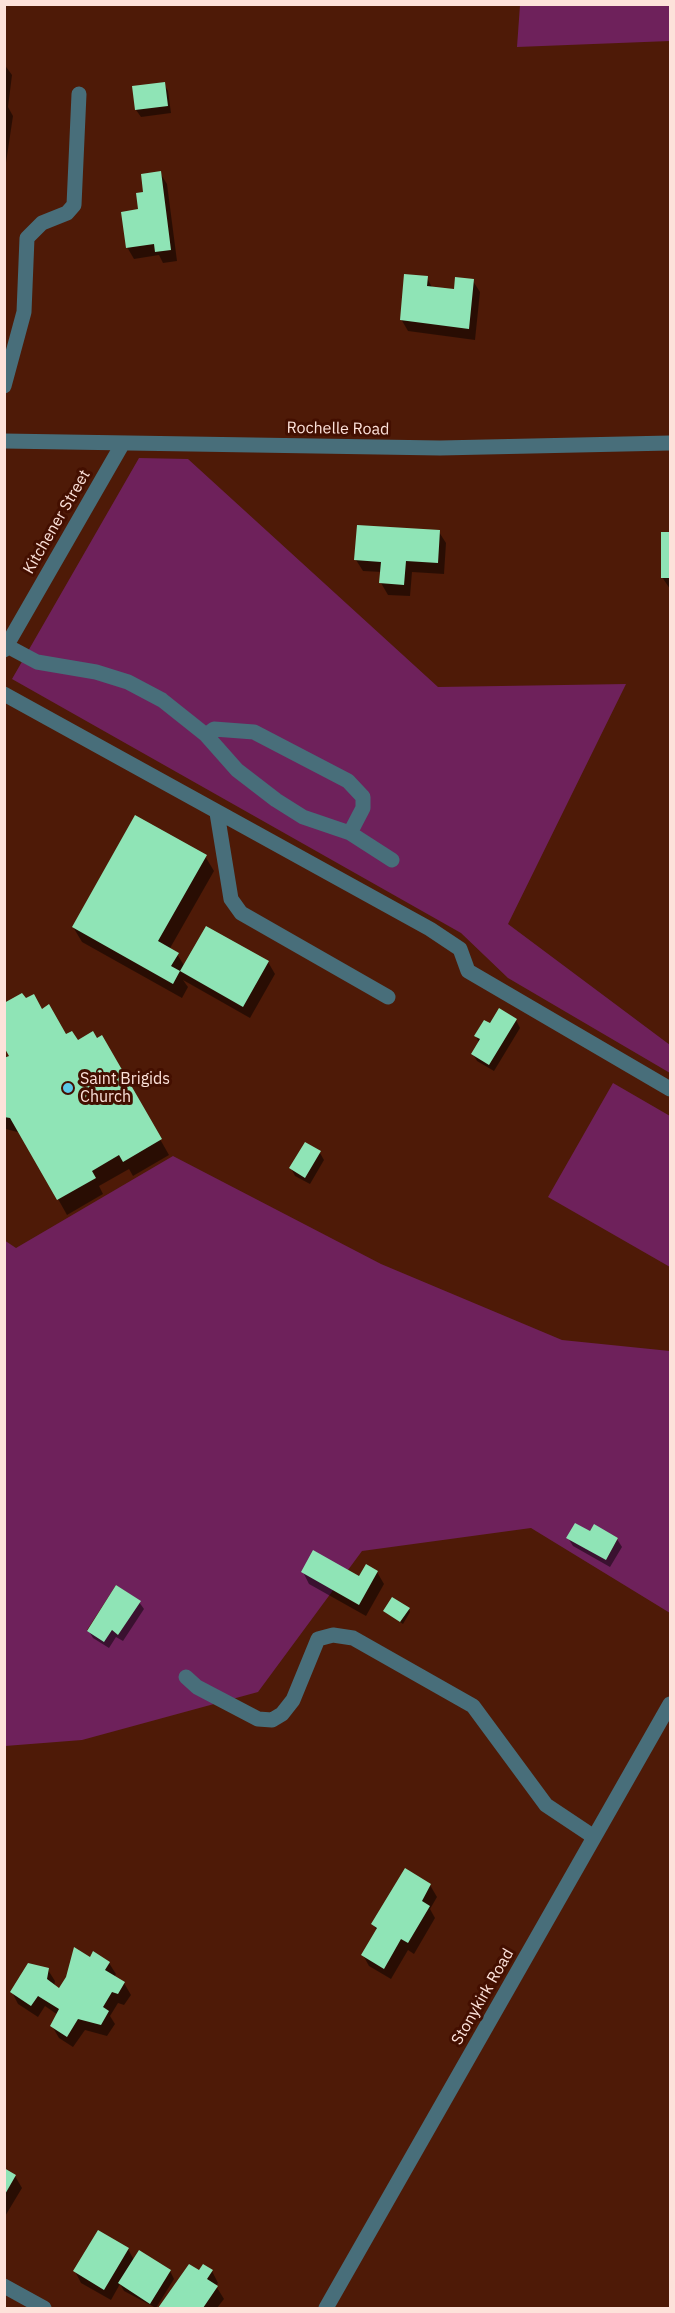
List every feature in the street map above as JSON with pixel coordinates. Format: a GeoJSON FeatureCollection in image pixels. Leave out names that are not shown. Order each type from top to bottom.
{"type":"FeatureCollection","features":[{"type":"Feature","properties":{"kind":"street"},"geometry":{"type":"LineString","coordinates":[[4,386],[24,312],[27,238],[42,224],[67,213],[74,205],[79,94]]}},
{"type":"Feature","properties":{"kind":"street","name":"Rochelle Road"},"geometry":{"type":"LineString","coordinates":[[4,441],[440,448],[670,443]]}},
{"type":"Feature","properties":{"kind":"street","name":"Kitchener Street"},"geometry":{"type":"LineString","coordinates":[[6,648],[123,443]]}},
{"type":"Feature","properties":{"kind":"street"},"geometry":{"type":"LineString","coordinates":[[6,648],[37,662],[96,672],[128,682],[162,700],[206,735],[237,770],[276,800],[303,817],[350,833],[393,860]]}},
{"type":"Feature","properties":{"kind":"street"},"geometry":{"type":"LineString","coordinates":[[4,694],[430,929],[459,949],[468,971],[670,1089]]}},
{"type":"Feature","properties":{"kind":"street"},"geometry":{"type":"LineString","coordinates":[[206,735],[214,729],[254,732],[348,782],[363,797],[363,808],[350,833]]}},
{"type":"Feature","properties":{"kind":"street"},"geometry":{"type":"LineString","coordinates":[[217,813],[231,899],[241,913],[388,997]]}},
{"type":"Feature","properties":{"kind":"street"},"geometry":{"type":"LineString","coordinates":[[186,1677],[197,1687],[258,1719],[272,1720],[282,1714],[293,1701],[318,1639],[333,1635],[353,1638],[473,1706],[546,1805],[594,1837]]}},
{"type":"Feature","properties":{"kind":"street","name":"Stonykirk Road"},"geometry":{"type":"LineString","coordinates":[[326,2308],[670,1704]]}},
{"type":"Feature","properties":{"kind":"street"},"geometry":{"type":"LineString","coordinates":[[4,2286],[44,2308]]}},
{"type":"Feature","properties":{"kind":"shaded area"},"geometry":{"type":"Polygon","coordinates":[[[520,5],[670,5],[670,41],[517,47],[520,5]]]}},
{"type":"Feature","properties":{"kind":"shaded area"},"geometry":{"type":"Polygon","coordinates":[[[139,458],[188,459],[438,687],[626,684],[508,924],[670,1045],[670,1073],[508,978],[461,933],[12,679],[139,458]]]}},
{"type":"Feature","properties":{"kind":"shaded area"},"geometry":{"type":"Polygon","coordinates":[[[613,1083],[670,1116],[670,1267],[548,1197],[613,1083]]]}},
{"type":"Feature","properties":{"kind":"shaded area"},"geometry":{"type":"Polygon","coordinates":[[[173,1156],[381,1264],[562,1340],[670,1351],[670,1613],[531,1528],[362,1551],[258,1692],[82,1740],[5,1746],[4,1240],[16,1248],[173,1156]],[[594,1525],[590,1531],[606,1560],[618,1538],[594,1525]],[[116,1585],[87,1630],[104,1641],[112,1630],[118,1635],[140,1601],[116,1585]]]}},
{"type":"Feature","properties":{"kind":"building"},"geometry":{"type":"Polygon","coordinates":[[[165,82],[168,106],[135,110],[132,86],[165,82]]]}},
{"type":"Feature","properties":{"kind":"building"},"geometry":{"type":"Polygon","coordinates":[[[161,171],[171,250],[155,252],[154,244],[126,248],[121,212],[138,209],[136,193],[143,192],[141,174],[161,171]]]}},
{"type":"Feature","properties":{"kind":"building"},"geometry":{"type":"Polygon","coordinates":[[[404,274],[428,276],[427,286],[454,289],[455,277],[474,279],[469,329],[400,320],[404,274]]]}},
{"type":"Feature","properties":{"kind":"building"},"geometry":{"type":"Polygon","coordinates":[[[357,525],[440,530],[438,563],[406,561],[404,585],[379,583],[381,562],[354,560],[357,525]]]}},
{"type":"Feature","properties":{"kind":"building"},"geometry":{"type":"Polygon","coordinates":[[[661,532],[670,532],[670,578],[661,578],[661,532]]]}},
{"type":"Feature","properties":{"kind":"building"},"geometry":{"type":"Polygon","coordinates":[[[135,815],[207,855],[158,941],[179,953],[171,966],[180,971],[173,984],[72,927],[135,815]]]}},
{"type":"Feature","properties":{"kind":"building"},"geometry":{"type":"Polygon","coordinates":[[[206,926],[269,961],[243,1007],[180,971],[206,926]]]}},
{"type":"Feature","properties":{"kind":"building","name":"Saint Brigids Church"},"geometry":{"type":"Polygon","coordinates":[[[22,993],[26,998],[34,994],[42,1009],[49,1004],[66,1034],[72,1031],[78,1040],[93,1031],[97,1038],[102,1035],[162,1139],[123,1162],[119,1155],[92,1171],[96,1178],[57,1200],[10,1118],[4,1117],[4,1058],[9,1056],[4,1047],[4,1003],[22,993]]]}},
{"type":"Feature","properties":{"kind":"building"},"geometry":{"type":"Polygon","coordinates":[[[499,1008],[517,1019],[489,1065],[471,1054],[480,1039],[474,1036],[484,1020],[490,1023],[499,1008]]]}},
{"type":"Feature","properties":{"kind":"building"},"geometry":{"type":"Polygon","coordinates":[[[305,1142],[321,1151],[305,1178],[289,1168],[305,1142]]]}},
{"type":"Feature","properties":{"kind":"building"},"geometry":{"type":"Polygon","coordinates":[[[575,1523],[590,1531],[594,1524],[618,1538],[606,1560],[566,1538],[575,1523]]]}},
{"type":"Feature","properties":{"kind":"building"},"geometry":{"type":"Polygon","coordinates":[[[313,1550],[359,1576],[366,1564],[378,1571],[359,1605],[301,1572],[313,1550]]]}},
{"type":"Feature","properties":{"kind":"building"},"geometry":{"type":"Polygon","coordinates":[[[116,1585],[141,1601],[118,1635],[112,1630],[104,1642],[87,1631],[116,1585]]]}},
{"type":"Feature","properties":{"kind":"building"},"geometry":{"type":"Polygon","coordinates":[[[392,1597],[410,1608],[400,1622],[383,1611],[392,1597]]]}},
{"type":"Feature","properties":{"kind":"building"},"geometry":{"type":"Polygon","coordinates":[[[405,1868],[431,1884],[422,1901],[430,1906],[408,1943],[401,1939],[384,1969],[361,1955],[377,1928],[371,1924],[405,1868]]]}},
{"type":"Feature","properties":{"kind":"building"},"geometry":{"type":"Polygon","coordinates":[[[74,1947],[90,1957],[93,1951],[110,1962],[105,1970],[125,1982],[118,1994],[112,1992],[103,2007],[109,2011],[101,2025],[78,2019],[67,2037],[50,2026],[59,2009],[38,1996],[31,2006],[10,1992],[28,1963],[49,1968],[47,1979],[59,1988],[66,1977],[74,1947]]]}},
{"type":"Feature","properties":{"kind":"building"},"geometry":{"type":"Polygon","coordinates":[[[4,2168],[16,2175],[4,2196],[4,2168]]]}},
{"type":"Feature","properties":{"kind":"building"},"geometry":{"type":"Polygon","coordinates":[[[98,2230],[129,2248],[104,2290],[73,2271],[98,2230]]]}},
{"type":"Feature","properties":{"kind":"building"},"geometry":{"type":"Polygon","coordinates":[[[139,2250],[171,2270],[150,2304],[118,2283],[139,2250]]]}},
{"type":"Feature","properties":{"kind":"building"},"geometry":{"type":"Polygon","coordinates":[[[189,2264],[199,2270],[203,2264],[213,2270],[207,2279],[218,2286],[203,2308],[158,2308],[189,2264]]]}},
{"type":"Feature","properties":{"kind":"place","name":"Saint Brigids Church"},"geometry":{"type":"Point","coordinates":[68,1088]}}]}
